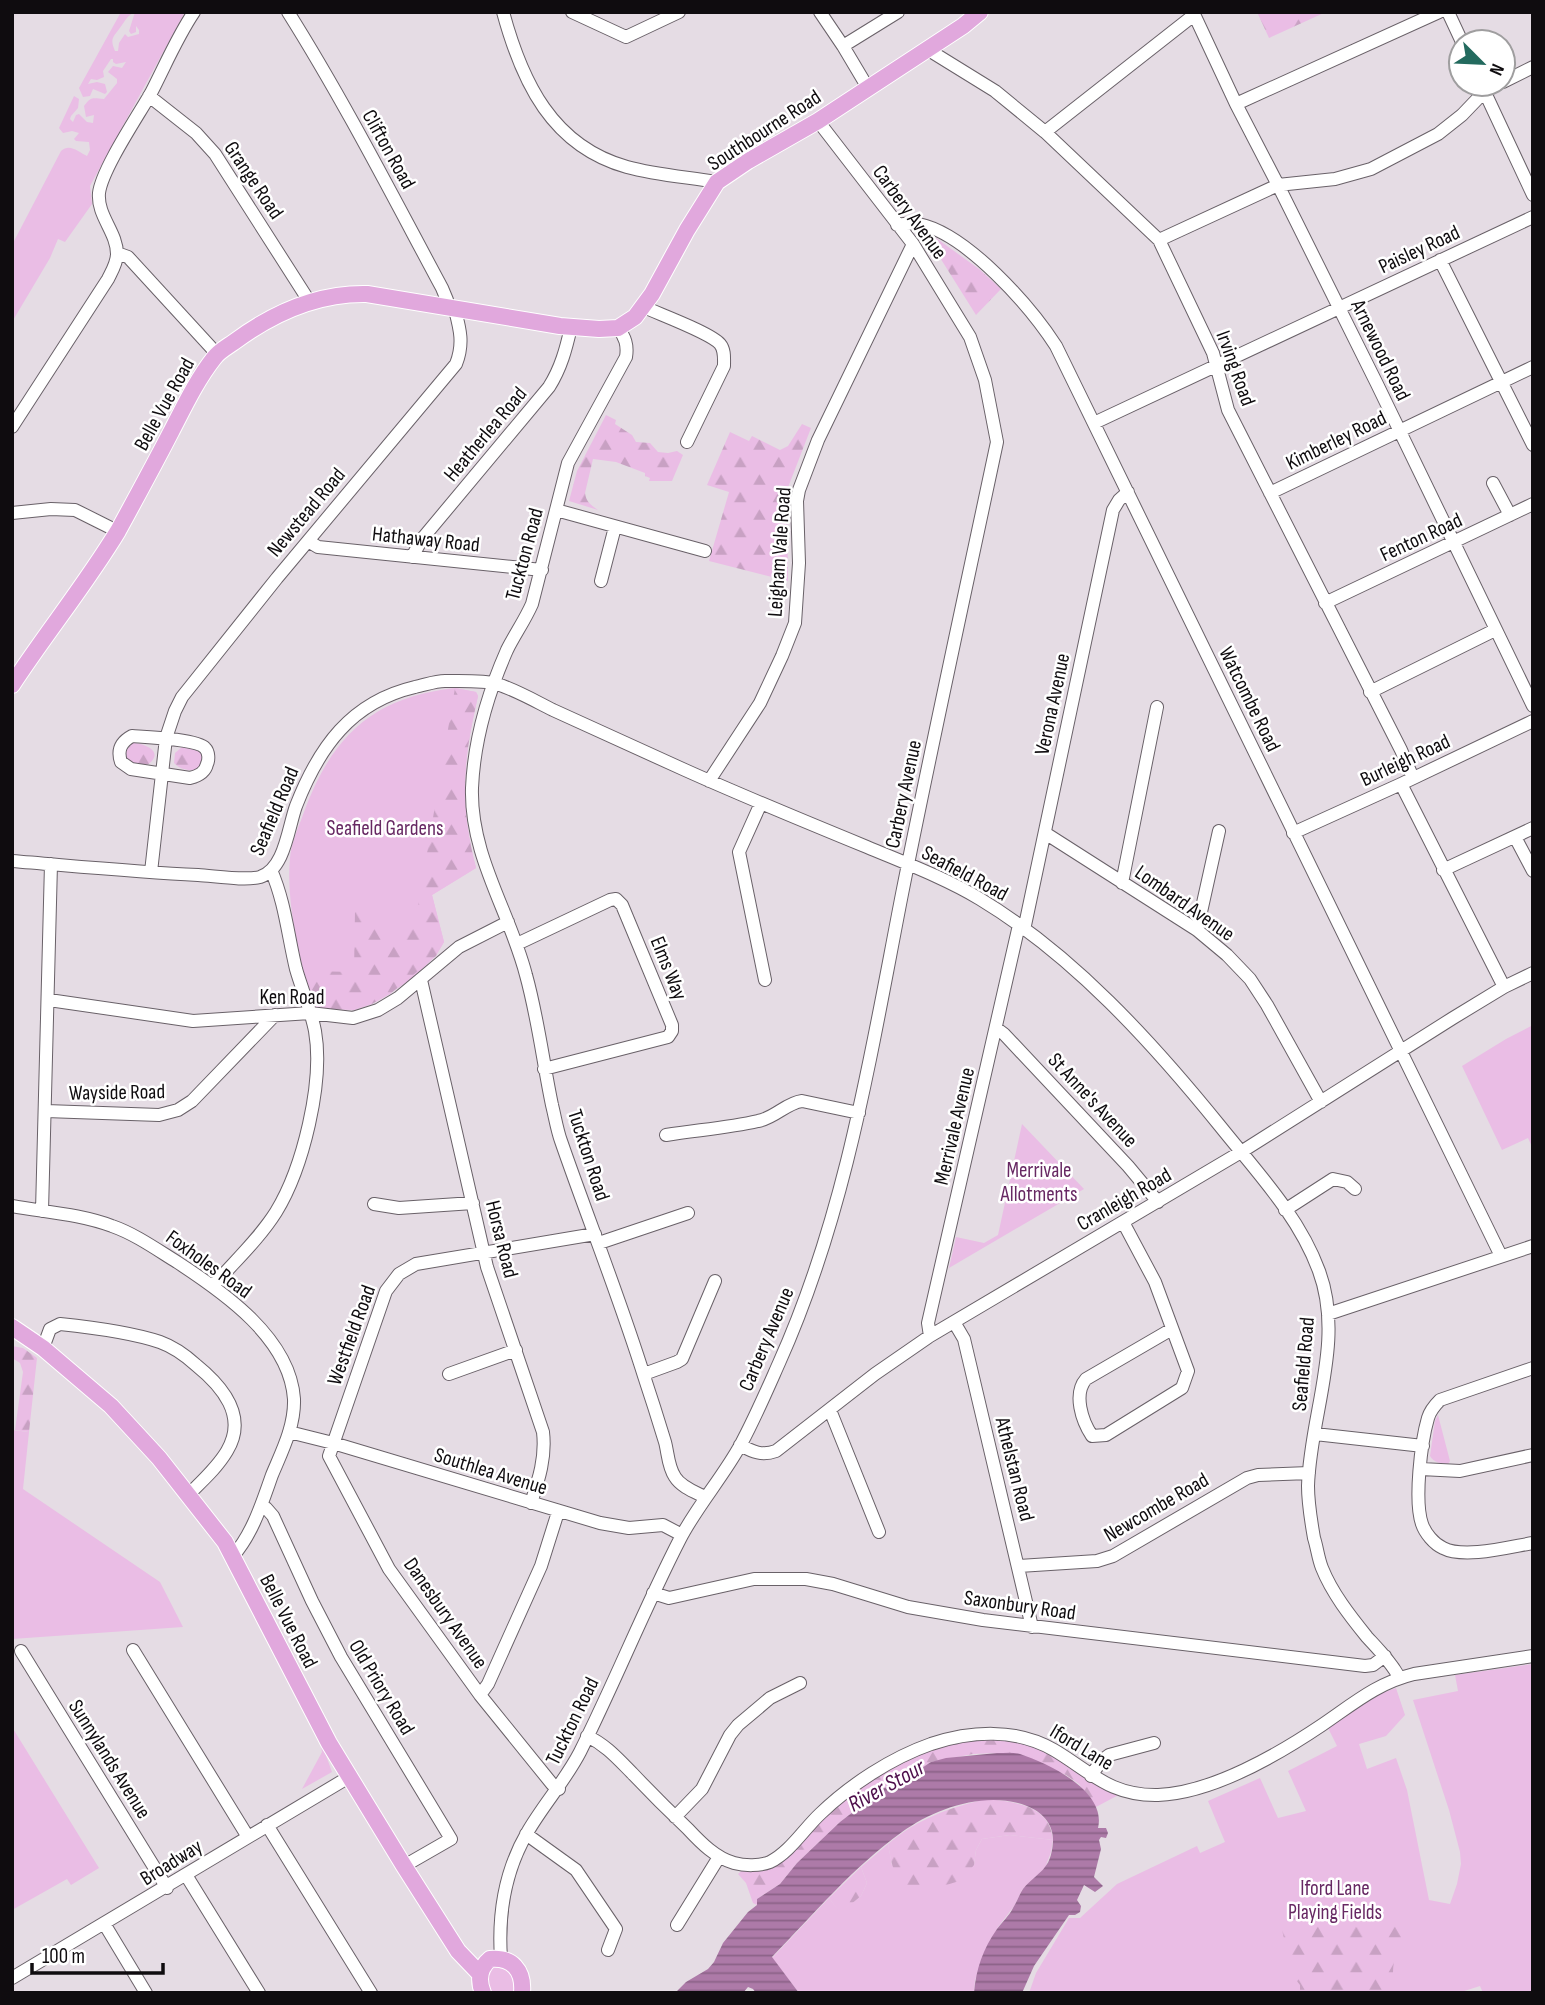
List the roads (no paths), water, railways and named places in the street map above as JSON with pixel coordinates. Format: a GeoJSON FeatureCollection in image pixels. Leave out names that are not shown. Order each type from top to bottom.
{"type":"FeatureCollection","features":[{"type":"Feature","properties":{"kind":"main road","name":"Southbourne Road"},"geometry":{"type":"LineString","coordinates":[[618,328],[635,317],[643,307],[717,182],[818,121],[963,26],[980,12]]}},
{"type":"Feature","properties":{"kind":"main road","name":"Belle Vue Road"},"geometry":{"type":"LineString","coordinates":[[12,685],[102,556],[149,475],[193,388],[217,354],[260,324],[309,301],[347,294],[367,294],[570,327],[618,328]]}},
{"type":"Feature","properties":{"kind":"main road","name":"Belle Vue Road"},"geometry":{"type":"LineString","coordinates":[[12,1328],[43,1348],[111,1406],[159,1458],[209,1520],[233,1556],[349,1777],[458,1951],[480,1974]]}},
{"type":"Feature","properties":{"kind":"main road"},"geometry":{"type":"LineString","coordinates":[[483,1993],[480,1974],[483,1966],[490,1959],[501,1958],[517,1968],[522,1981],[522,1993]]}},
{"type":"Feature","properties":{"kind":"street"},"geometry":{"type":"LineString","coordinates":[[12,427],[116,264],[117,253],[101,213],[99,194],[113,159],[194,12]]}},
{"type":"Feature","properties":{"kind":"street","name":"Clifton Road"},"geometry":{"type":"LineString","coordinates":[[288,12],[388,187],[451,309]]}},
{"type":"Feature","properties":{"kind":"street"},"geometry":{"type":"LineString","coordinates":[[503,12],[526,78],[550,116],[569,138],[593,155],[626,167],[717,182]]}},
{"type":"Feature","properties":{"kind":"street"},"geometry":{"type":"LineString","coordinates":[[572,12],[626,37],[679,12]]}},
{"type":"Feature","properties":{"kind":"street"},"geometry":{"type":"LineString","coordinates":[[820,12],[868,88]]}},
{"type":"Feature","properties":{"kind":"street"},"geometry":{"type":"LineString","coordinates":[[843,46],[898,12]]}},
{"type":"Feature","properties":{"kind":"street"},"geometry":{"type":"LineString","coordinates":[[1236,104],[1439,12]]}},
{"type":"Feature","properties":{"kind":"street"},"geometry":{"type":"LineString","coordinates":[[1448,12],[1455,28]]}},
{"type":"Feature","properties":{"kind":"street"},"geometry":{"type":"LineString","coordinates":[[1045,132],[1194,14]]}},
{"type":"Feature","properties":{"kind":"street","name":"Arnewood Road"},"geometry":{"type":"LineString","coordinates":[[1194,14],[1533,706]]}},
{"type":"Feature","properties":{"kind":"street","name":"Irving Road"},"geometry":{"type":"LineString","coordinates":[[927,48],[995,91],[1045,132],[1159,240],[1217,364],[1228,410],[1401,750],[1407,781],[1443,870],[1504,987]]}},
{"type":"Feature","properties":{"kind":"street"},"geometry":{"type":"LineString","coordinates":[[1517,75],[1533,67]]}},
{"type":"Feature","properties":{"kind":"street","name":"Grange Road"},"geometry":{"type":"LineString","coordinates":[[149,96],[196,133],[215,154],[309,301]]}},
{"type":"Feature","properties":{"kind":"street"},"geometry":{"type":"LineString","coordinates":[[1159,240],[1278,185],[1335,179],[1371,169],[1444,130],[1474,98]]}},
{"type":"Feature","properties":{"kind":"street"},"geometry":{"type":"LineString","coordinates":[[1488,98],[1533,195]]}},
{"type":"Feature","properties":{"kind":"street","name":"Carbery Avenue"},"geometry":{"type":"LineString","coordinates":[[705,1497],[740,1446],[778,1365],[808,1289],[838,1197],[859,1113],[908,864],[997,442],[985,380],[970,337],[913,244],[818,121]]}},
{"type":"Feature","properties":{"kind":"street","name":"Paisley Road"},"geometry":{"type":"LineString","coordinates":[[1094,423],[1533,217]]}},
{"type":"Feature","properties":{"kind":"street","name":"Watcombe Road"},"geometry":{"type":"LineString","coordinates":[[897,225],[918,223],[946,235],[979,258],[1017,294],[1042,323],[1056,346],[1501,1256]]}},
{"type":"Feature","properties":{"kind":"street","name":"Leigham Vale Road"},"geometry":{"type":"LineString","coordinates":[[709,781],[760,703],[782,656],[796,613],[799,490],[818,440],[913,244]]}},
{"type":"Feature","properties":{"kind":"street"},"geometry":{"type":"LineString","coordinates":[[117,253],[128,257],[217,354]]}},
{"type":"Feature","properties":{"kind":"street"},"geometry":{"type":"LineString","coordinates":[[1440,260],[1533,445]]}},
{"type":"Feature","properties":{"kind":"street"},"geometry":{"type":"LineString","coordinates":[[643,307],[709,336],[720,345],[724,355],[724,366],[687,442]]}},
{"type":"Feature","properties":{"kind":"street","name":"Newstead Road"},"geometry":{"type":"LineString","coordinates":[[151,872],[166,738],[175,710],[182,697],[308,541],[456,364],[461,352],[461,333],[451,309]]}},
{"type":"Feature","properties":{"kind":"street","name":"Heatherlea Road"},"geometry":{"type":"LineString","coordinates":[[412,557],[422,539],[549,387],[562,361],[570,327]]}},
{"type":"Feature","properties":{"kind":"street","name":"Tuckton Road"},"geometry":{"type":"LineString","coordinates":[[501,1958],[503,1896],[526,1834],[559,1789],[587,1736],[682,1535],[705,1497],[682,1485],[674,1477],[644,1374],[560,1139],[532,999],[517,944],[481,855],[473,815],[472,788],[479,734],[493,682],[532,604],[568,463],[625,357],[625,338],[618,328]]}},
{"type":"Feature","properties":{"kind":"street","name":"Kimberley Road"},"geometry":{"type":"LineString","coordinates":[[1270,493],[1533,367]]}},
{"type":"Feature","properties":{"kind":"street"},"geometry":{"type":"LineString","coordinates":[[1493,483],[1510,515]]}},
{"type":"Feature","properties":{"kind":"street","name":"Verona Avenue"},"geometry":{"type":"LineString","coordinates":[[1022,928],[1113,510],[1128,492]]}},
{"type":"Feature","properties":{"kind":"street","name":"Fenton Road"},"geometry":{"type":"LineString","coordinates":[[1325,603],[1533,504]]}},
{"type":"Feature","properties":{"kind":"street"},"geometry":{"type":"LineString","coordinates":[[12,513],[51,509],[75,510],[117,531]]}},
{"type":"Feature","properties":{"kind":"street"},"geometry":{"type":"LineString","coordinates":[[556,510],[705,551]]}},
{"type":"Feature","properties":{"kind":"street"},"geometry":{"type":"LineString","coordinates":[[601,581],[615,527]]}},
{"type":"Feature","properties":{"kind":"street","name":"Hathaway Road"},"geometry":{"type":"LineString","coordinates":[[308,541],[318,547],[541,570]]}},
{"type":"Feature","properties":{"kind":"street"},"geometry":{"type":"LineString","coordinates":[[1370,692],[1495,630]]}},
{"type":"Feature","properties":{"kind":"street","name":"Seafield Road"},"geometry":{"type":"LineString","coordinates":[[12,862],[255,878],[265,876],[279,863],[311,771],[325,748],[346,724],[370,703],[405,689],[443,681],[493,682],[709,781],[908,864],[978,898],[1071,966],[1147,1041],[1200,1101],[1286,1210],[1318,1269],[1326,1293],[1328,1314],[1324,1381],[1309,1472],[1310,1519],[1321,1566],[1340,1601],[1399,1677]]}},
{"type":"Feature","properties":{"kind":"street"},"geometry":{"type":"LineString","coordinates":[[1122,883],[1157,708]]}},
{"type":"Feature","properties":{"kind":"street","name":"Burleigh Road"},"geometry":{"type":"LineString","coordinates":[[1293,833],[1533,721]]}},
{"type":"Feature","properties":{"kind":"street"},"geometry":{"type":"LineString","coordinates":[[132,736],[166,738],[200,744],[205,748],[208,763],[198,776],[190,778],[162,774],[124,766],[119,756],[122,743],[132,736]]}},
{"type":"Feature","properties":{"kind":"street"},"geometry":{"type":"LineString","coordinates":[[761,803],[739,852],[765,980]]}},
{"type":"Feature","properties":{"kind":"street"},"geometry":{"type":"LineString","coordinates":[[1443,870],[1533,828]]}},
{"type":"Feature","properties":{"kind":"street"},"geometry":{"type":"LineString","coordinates":[[1197,930],[1219,831]]}},
{"type":"Feature","properties":{"kind":"street","name":"Lombard Avenue"},"geometry":{"type":"LineString","coordinates":[[1045,832],[1197,930],[1227,955],[1250,979],[1267,1005],[1321,1102]]}},
{"type":"Feature","properties":{"kind":"street"},"geometry":{"type":"LineString","coordinates":[[1515,837],[1533,871]]}},
{"type":"Feature","properties":{"kind":"street"},"geometry":{"type":"LineString","coordinates":[[42,1211],[51,864]]}},
{"type":"Feature","properties":{"kind":"street"},"geometry":{"type":"LineString","coordinates":[[214,1286],[266,1226],[285,1195],[303,1148],[313,1101],[316,1044],[278,886],[271,870]]}},
{"type":"Feature","properties":{"kind":"street","name":"Elms Way"},"geometry":{"type":"LineString","coordinates":[[517,944],[617,899],[622,905],[672,1025],[668,1037],[544,1069]]}},
{"type":"Feature","properties":{"kind":"street","name":"Ken Road"},"geometry":{"type":"LineString","coordinates":[[48,1000],[193,1021],[310,1013],[353,1018],[378,1010],[421,980],[459,947],[508,922]]}},
{"type":"Feature","properties":{"kind":"street","name":"Merrivale Avenue"},"geometry":{"type":"LineString","coordinates":[[930,1336],[928,1323],[996,1028],[1022,928]]}},
{"type":"Feature","properties":{"kind":"street","name":"Cranleigh Road"},"geometry":{"type":"LineString","coordinates":[[740,1446],[760,1453],[776,1451],[930,1336],[1241,1152],[1504,987],[1533,973]]}},
{"type":"Feature","properties":{"kind":"street","name":"Horsa Road"},"geometry":{"type":"LineString","coordinates":[[421,980],[483,1253],[542,1432],[544,1446],[540,1476],[531,1503]]}},
{"type":"Feature","properties":{"kind":"street","name":"Wayside Road"},"geometry":{"type":"LineString","coordinates":[[46,1111],[159,1115],[178,1110],[192,1101],[275,1015]]}},
{"type":"Feature","properties":{"kind":"street","name":"St Anne's Avenue"},"geometry":{"type":"LineString","coordinates":[[996,1028],[1128,1166],[1158,1202]]}},
{"type":"Feature","properties":{"kind":"street"},"geometry":{"type":"LineString","coordinates":[[666,1135],[761,1121],[794,1102],[802,1101],[859,1113]]}},
{"type":"Feature","properties":{"kind":"street"},"geometry":{"type":"LineString","coordinates":[[1286,1210],[1333,1179],[1347,1182],[1355,1189]]}},
{"type":"Feature","properties":{"kind":"street"},"geometry":{"type":"LineString","coordinates":[[374,1204],[399,1208],[473,1203]]}},
{"type":"Feature","properties":{"kind":"street","name":"Foxholes Road"},"geometry":{"type":"LineString","coordinates":[[12,1206],[96,1221],[125,1231],[214,1286],[234,1302],[260,1328],[284,1364],[294,1397],[289,1432],[245,1542],[233,1556]]}},
{"type":"Feature","properties":{"kind":"street","name":"Westfield Road"},"geometry":{"type":"LineString","coordinates":[[333,1443],[386,1291],[405,1270],[416,1264],[483,1253],[597,1239],[688,1213]]}},
{"type":"Feature","properties":{"kind":"street"},"geometry":{"type":"LineString","coordinates":[[1123,1222],[1155,1282],[1188,1371],[1182,1388],[1106,1434],[1092,1436],[1086,1426],[1079,1396],[1080,1386],[1086,1379],[1172,1329]]}},
{"type":"Feature","properties":{"kind":"street"},"geometry":{"type":"LineString","coordinates":[[1328,1314],[1533,1245]]}},
{"type":"Feature","properties":{"kind":"street"},"geometry":{"type":"LineString","coordinates":[[644,1374],[682,1359],[715,1281]]}},
{"type":"Feature","properties":{"kind":"street","name":"Athelstan Road"},"geometry":{"type":"LineString","coordinates":[[954,1322],[964,1339],[1032,1627]]}},
{"type":"Feature","properties":{"kind":"street"},"geometry":{"type":"LineString","coordinates":[[43,1348],[50,1329],[60,1324],[146,1338],[176,1349],[212,1378],[231,1404],[234,1429],[228,1450],[214,1469],[188,1495]]}},
{"type":"Feature","properties":{"kind":"street"},"geometry":{"type":"LineString","coordinates":[[449,1374],[516,1350]]}},
{"type":"Feature","properties":{"kind":"street"},"geometry":{"type":"LineString","coordinates":[[1533,1368],[1440,1400],[1428,1416],[1419,1509],[1423,1527],[1433,1541],[1456,1552],[1533,1544]]}},
{"type":"Feature","properties":{"kind":"street"},"geometry":{"type":"LineString","coordinates":[[830,1410],[878,1532]]}},
{"type":"Feature","properties":{"kind":"street","name":"Southlea Avenue"},"geometry":{"type":"LineString","coordinates":[[289,1432],[558,1512],[629,1528],[663,1525],[682,1535]]}},
{"type":"Feature","properties":{"kind":"street"},"geometry":{"type":"LineString","coordinates":[[1315,1434],[1423,1446]]}},
{"type":"Feature","properties":{"kind":"street","name":"Danesbury Avenue"},"geometry":{"type":"LineString","coordinates":[[333,1443],[329,1456],[390,1569],[480,1695],[552,1784],[559,1789]]}},
{"type":"Feature","properties":{"kind":"street"},"geometry":{"type":"LineString","coordinates":[[1421,1469],[1460,1471],[1533,1455]]}},
{"type":"Feature","properties":{"kind":"street","name":"Newcombe Road"},"geometry":{"type":"LineString","coordinates":[[1018,1566],[1097,1561],[1113,1556],[1247,1478],[1309,1472]]}},
{"type":"Feature","properties":{"kind":"street","name":"Old Priory Road"},"geometry":{"type":"LineString","coordinates":[[261,1506],[273,1516],[341,1657],[451,1839],[404,1867]]}},
{"type":"Feature","properties":{"kind":"street"},"geometry":{"type":"LineString","coordinates":[[480,1695],[488,1684],[541,1566],[558,1512]]}},
{"type":"Feature","properties":{"kind":"street","name":"Saxonbury Road"},"geometry":{"type":"LineString","coordinates":[[653,1593],[669,1598],[754,1579],[806,1579],[833,1584],[908,1607],[1032,1627],[1365,1666],[1373,1665],[1385,1656]]}},
{"type":"Feature","properties":{"kind":"street"},"geometry":{"type":"LineString","coordinates":[[133,1650],[248,1837]]}},
{"type":"Feature","properties":{"kind":"street","name":"Sunnylands Avenue"},"geometry":{"type":"LineString","coordinates":[[21,1651],[167,1888]]}},
{"type":"Feature","properties":{"kind":"street","name":"Iford Lane"},"geometry":{"type":"LineString","coordinates":[[587,1736],[607,1748],[719,1857],[735,1864],[762,1865],[781,1854],[820,1813],[864,1779],[902,1756],[931,1744],[986,1733],[1023,1737],[1053,1749],[1091,1776],[1112,1787],[1133,1793],[1160,1795],[1218,1781],[1242,1771],[1320,1727],[1380,1685],[1399,1677],[1533,1657]]}},
{"type":"Feature","properties":{"kind":"street"},"geometry":{"type":"LineString","coordinates":[[675,1817],[702,1789],[738,1725],[770,1698],[800,1683]]}},
{"type":"Feature","properties":{"kind":"street"},"geometry":{"type":"LineString","coordinates":[[1091,1776],[1101,1761],[1109,1755],[1154,1743]]}},
{"type":"Feature","properties":{"kind":"street","name":"Broadway"},"geometry":{"type":"LineString","coordinates":[[12,1978],[167,1888],[349,1777]]}},
{"type":"Feature","properties":{"kind":"street"},"geometry":{"type":"LineString","coordinates":[[267,1825],[371,1993]]}},
{"type":"Feature","properties":{"kind":"street"},"geometry":{"type":"LineString","coordinates":[[526,1834],[576,1870],[616,1929],[608,1950]]}},
{"type":"Feature","properties":{"kind":"street"},"geometry":{"type":"LineString","coordinates":[[677,1925],[719,1857]]}},
{"type":"Feature","properties":{"kind":"street"},"geometry":{"type":"LineString","coordinates":[[186,1875],[258,1993]]}},
{"type":"Feature","properties":{"kind":"street"},"geometry":{"type":"LineString","coordinates":[[105,1924],[146,1993]]}},
{"type":"Feature","properties":{"kind":"park label","name":"Seafield Gardens"},"geometry":{"type":"Point","coordinates":[385,828]}},
{"type":"Feature","properties":{"kind":"park label","name":"Merrivale Allotments"},"geometry":{"type":"Point","coordinates":[1039,1182]}},
{"type":"Feature","properties":{"kind":"park label","name":"Iford Lane Playing Fields"},"geometry":{"type":"Point","coordinates":[1335,1900]}},
{"type":"Feature","properties":{"kind":"water label","name":"River Stour"},"geometry":{"type":"Point","coordinates":[886,1785]}}]}
